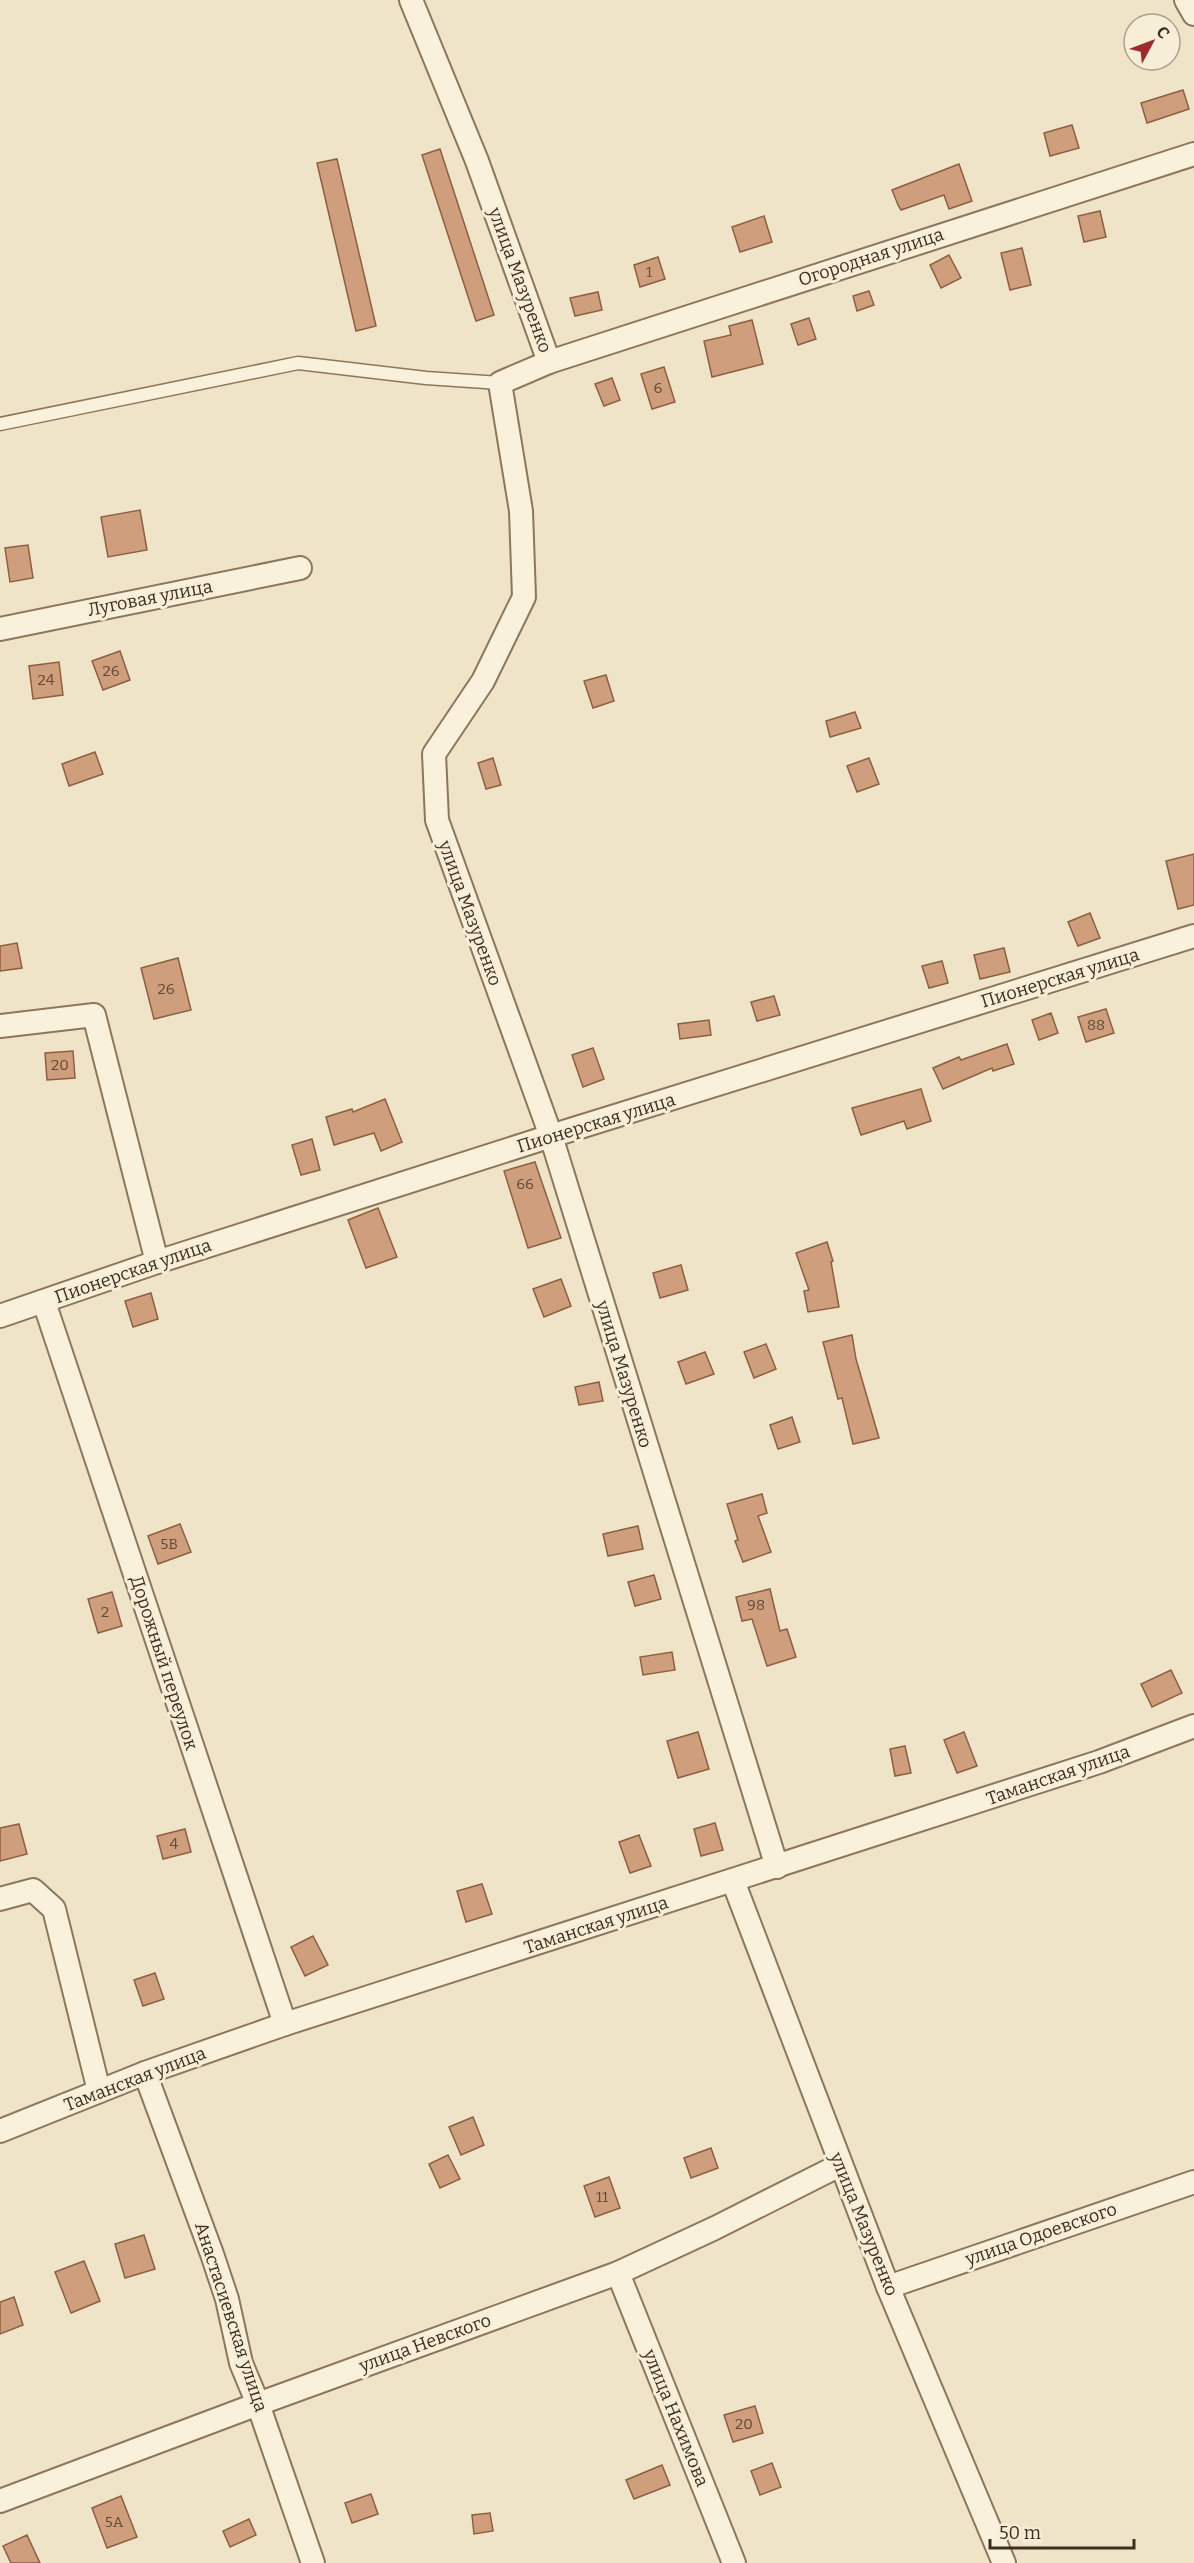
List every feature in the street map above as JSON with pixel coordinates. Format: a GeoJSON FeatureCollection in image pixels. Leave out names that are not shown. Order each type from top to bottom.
{"type":"FeatureCollection","features":[{"type":"Feature","properties":{"kind":"street","name":"улица Мазуренко"},"geometry":{"type":"LineString","coordinates":[[411,0],[477,160],[549,362],[500,383],[521,511],[524,597],[483,681],[434,754],[436,820],[551,1136],[777,1867]]}},
{"type":"Feature","properties":{"kind":"street"},"geometry":{"type":"LineString","coordinates":[[1186,0],[1194,14]]}},
{"type":"Feature","properties":{"kind":"street","name":"Огородная улица"},"geometry":{"type":"LineString","coordinates":[[549,362],[1194,154]]}},
{"type":"Feature","properties":{"kind":"street","name":"Луговая улица"},"geometry":{"type":"LineString","coordinates":[[0,628],[300,568]]}},
{"type":"Feature","properties":{"kind":"street","name":"Пионерская улица"},"geometry":{"type":"LineString","coordinates":[[0,1316],[157,1262],[551,1136],[1194,936]]}},
{"type":"Feature","properties":{"kind":"street"},"geometry":{"type":"LineString","coordinates":[[0,1026],[94,1015],[157,1262]]}},
{"type":"Feature","properties":{"kind":"street","name":"Дорожный переулок"},"geometry":{"type":"LineString","coordinates":[[44,1302],[285,2024]]}},
{"type":"Feature","properties":{"kind":"street","name":"Таманская улица"},"geometry":{"type":"LineString","coordinates":[[0,2131],[145,2073],[285,2024],[1099,1762],[1194,1726]]}},
{"type":"Feature","properties":{"kind":"street","name":"улица Мазуренко"},"geometry":{"type":"LineString","coordinates":[[734,1881],[888,2287],[1004,2563]]}},
{"type":"Feature","properties":{"kind":"street"},"geometry":{"type":"LineString","coordinates":[[0,1899],[33,1890],[54,1909],[99,2091]]}},
{"type":"Feature","properties":{"kind":"street","name":"Анастасиевская улица"},"geometry":{"type":"LineString","coordinates":[[145,2073],[212,2254],[226,2299],[241,2363],[258,2403],[313,2563]]}},
{"type":"Feature","properties":{"kind":"street","name":"улица Невского"},"geometry":{"type":"LineString","coordinates":[[0,2501],[258,2403],[618,2273],[715,2228],[840,2165]]}},
{"type":"Feature","properties":{"kind":"street","name":"улица Одоевского"},"geometry":{"type":"LineString","coordinates":[[888,2287],[1194,2182]]}},
{"type":"Feature","properties":{"kind":"street","name":"улица Нахимова"},"geometry":{"type":"LineString","coordinates":[[618,2273],[734,2563]]}},
{"type":"Feature","properties":{"kind":"lane"},"geometry":{"type":"LineString","coordinates":[[0,424],[298,363],[426,378],[500,383]]}},
{"type":"Feature","properties":{"kind":"building"},"geometry":{"type":"Polygon","coordinates":[[[1183,90],[1189,109],[1147,123],[1141,103],[1183,90]]]}},
{"type":"Feature","properties":{"kind":"building"},"geometry":{"type":"Polygon","coordinates":[[[1072,125],[1079,148],[1050,156],[1044,133],[1072,125]]]}},
{"type":"Feature","properties":{"kind":"building"},"geometry":{"type":"Polygon","coordinates":[[[440,149],[494,315],[476,321],[422,155],[440,149]]]}},
{"type":"Feature","properties":{"kind":"building"},"geometry":{"type":"Polygon","coordinates":[[[337,159],[376,326],[356,331],[317,163],[337,159]]]}},
{"type":"Feature","properties":{"kind":"building"},"geometry":{"type":"Polygon","coordinates":[[[959,164],[972,201],[949,209],[944,195],[901,210],[892,190],[959,164]]]}},
{"type":"Feature","properties":{"kind":"building"},"geometry":{"type":"Polygon","coordinates":[[[1100,211],[1106,237],[1084,242],[1078,216],[1100,211]]]}},
{"type":"Feature","properties":{"kind":"building"},"geometry":{"type":"Polygon","coordinates":[[[764,216],[772,242],[740,252],[732,227],[764,216]]]}},
{"type":"Feature","properties":{"kind":"building"},"geometry":{"type":"Polygon","coordinates":[[[1022,248],[1031,285],[1010,290],[1001,253],[1022,248]]]}},
{"type":"Feature","properties":{"kind":"building"},"geometry":{"type":"Polygon","coordinates":[[[949,255],[961,278],[941,288],[930,265],[949,255]]]}},
{"type":"Feature","properties":{"kind":"building"},"geometry":{"type":"Polygon","coordinates":[[[658,257],[665,279],[640,287],[634,265],[658,257]]]}},
{"type":"Feature","properties":{"kind":"building"},"geometry":{"type":"Polygon","coordinates":[[[869,291],[874,305],[857,311],[853,296],[869,291]]]}},
{"type":"Feature","properties":{"kind":"building"},"geometry":{"type":"Polygon","coordinates":[[[598,292],[602,310],[575,316],[570,298],[598,292]]]}},
{"type":"Feature","properties":{"kind":"building"},"geometry":{"type":"Polygon","coordinates":[[[809,318],[816,339],[798,345],[791,324],[809,318]]]}},
{"type":"Feature","properties":{"kind":"building"},"geometry":{"type":"Polygon","coordinates":[[[752,320],[763,364],[712,377],[704,341],[731,335],[729,326],[752,320]]]}},
{"type":"Feature","properties":{"kind":"building"},"geometry":{"type":"Polygon","coordinates":[[[664,367],[675,402],[652,409],[641,374],[664,367]]]}},
{"type":"Feature","properties":{"kind":"building"},"geometry":{"type":"Polygon","coordinates":[[[612,378],[620,400],[604,406],[595,384],[612,378]]]}},
{"type":"Feature","properties":{"kind":"building"},"geometry":{"type":"Polygon","coordinates":[[[140,510],[147,550],[108,557],[101,517],[140,510]]]}},
{"type":"Feature","properties":{"kind":"building"},"geometry":{"type":"Polygon","coordinates":[[[28,545],[33,578],[10,582],[5,548],[28,545]]]}},
{"type":"Feature","properties":{"kind":"building"},"geometry":{"type":"Polygon","coordinates":[[[120,651],[130,680],[103,690],[92,661],[120,651]]]}},
{"type":"Feature","properties":{"kind":"building"},"geometry":{"type":"Polygon","coordinates":[[[59,662],[63,695],[33,699],[29,666],[59,662]]]}},
{"type":"Feature","properties":{"kind":"building"},"geometry":{"type":"Polygon","coordinates":[[[606,675],[614,701],[593,708],[584,681],[606,675]]]}},
{"type":"Feature","properties":{"kind":"building"},"geometry":{"type":"Polygon","coordinates":[[[855,712],[861,728],[830,737],[826,721],[855,712]]]}},
{"type":"Feature","properties":{"kind":"building"},"geometry":{"type":"Polygon","coordinates":[[[95,752],[103,774],[69,786],[62,764],[95,752]]]}},
{"type":"Feature","properties":{"kind":"building"},"geometry":{"type":"Polygon","coordinates":[[[493,758],[501,785],[486,789],[478,763],[493,758]]]}},
{"type":"Feature","properties":{"kind":"building"},"geometry":{"type":"Polygon","coordinates":[[[869,758],[879,784],[857,792],[847,766],[869,758]]]}},
{"type":"Feature","properties":{"kind":"building"},"geometry":{"type":"Polygon","coordinates":[[[1194,854],[1194,905],[1178,909],[1166,861],[1194,854]]]}},
{"type":"Feature","properties":{"kind":"building"},"geometry":{"type":"Polygon","coordinates":[[[1090,913],[1100,938],[1078,946],[1068,922],[1090,913]]]}},
{"type":"Feature","properties":{"kind":"building"},"geometry":{"type":"Polygon","coordinates":[[[17,943],[22,968],[0,971],[0,946],[17,943]]]}},
{"type":"Feature","properties":{"kind":"building"},"geometry":{"type":"Polygon","coordinates":[[[1004,948],[1010,972],[980,979],[974,955],[1004,948]]]}},
{"type":"Feature","properties":{"kind":"building"},"geometry":{"type":"Polygon","coordinates":[[[178,958],[191,1010],[154,1019],[141,968],[178,958]]]}},
{"type":"Feature","properties":{"kind":"building"},"geometry":{"type":"Polygon","coordinates":[[[942,961],[948,983],[929,988],[922,966],[942,961]]]}},
{"type":"Feature","properties":{"kind":"building"},"geometry":{"type":"Polygon","coordinates":[[[774,996],[780,1015],[757,1021],[751,1002],[774,996]]]}},
{"type":"Feature","properties":{"kind":"building"},"geometry":{"type":"Polygon","coordinates":[[[1106,1009],[1114,1033],[1086,1042],[1078,1017],[1106,1009]]]}},
{"type":"Feature","properties":{"kind":"building"},"geometry":{"type":"Polygon","coordinates":[[[1051,1013],[1058,1033],[1039,1040],[1032,1020],[1051,1013]]]}},
{"type":"Feature","properties":{"kind":"building"},"geometry":{"type":"Polygon","coordinates":[[[709,1020],[711,1035],[680,1039],[678,1024],[709,1020]]]}},
{"type":"Feature","properties":{"kind":"building"},"geometry":{"type":"Polygon","coordinates":[[[1007,1044],[1014,1064],[993,1071],[992,1068],[943,1089],[933,1068],[959,1057],[961,1060],[1007,1044]]]}},
{"type":"Feature","properties":{"kind":"building"},"geometry":{"type":"Polygon","coordinates":[[[593,1048],[604,1079],[583,1087],[572,1055],[593,1048]]]}},
{"type":"Feature","properties":{"kind":"building"},"geometry":{"type":"Polygon","coordinates":[[[73,1051],[75,1078],[47,1080],[45,1053],[73,1051]]]}},
{"type":"Feature","properties":{"kind":"building"},"geometry":{"type":"Polygon","coordinates":[[[921,1089],[931,1121],[907,1129],[904,1121],[861,1135],[852,1108],[921,1089]]]}},
{"type":"Feature","properties":{"kind":"building"},"geometry":{"type":"Polygon","coordinates":[[[385,1099],[402,1142],[381,1151],[374,1133],[334,1145],[326,1117],[352,1109],[353,1112],[385,1099]]]}},
{"type":"Feature","properties":{"kind":"building"},"geometry":{"type":"Polygon","coordinates":[[[312,1139],[320,1170],[301,1175],[292,1145],[312,1139]]]}},
{"type":"Feature","properties":{"kind":"building"},"geometry":{"type":"Polygon","coordinates":[[[535,1162],[561,1238],[528,1248],[504,1171],[535,1162]]]}},
{"type":"Feature","properties":{"kind":"building"},"geometry":{"type":"Polygon","coordinates":[[[378,1208],[397,1257],[366,1268],[348,1220],[378,1208]]]}},
{"type":"Feature","properties":{"kind":"building"},"geometry":{"type":"Polygon","coordinates":[[[827,1242],[833,1261],[831,1262],[839,1307],[808,1312],[804,1291],[809,1290],[796,1253],[827,1242]]]}},
{"type":"Feature","properties":{"kind":"building"},"geometry":{"type":"Polygon","coordinates":[[[681,1265],[688,1290],[660,1298],[653,1273],[681,1265]]]}},
{"type":"Feature","properties":{"kind":"building"},"geometry":{"type":"Polygon","coordinates":[[[561,1279],[571,1306],[544,1317],[533,1289],[561,1279]]]}},
{"type":"Feature","properties":{"kind":"building"},"geometry":{"type":"Polygon","coordinates":[[[151,1293],[158,1319],[133,1327],[125,1301],[151,1293]]]}},
{"type":"Feature","properties":{"kind":"building"},"geometry":{"type":"Polygon","coordinates":[[[852,1335],[856,1359],[879,1438],[853,1444],[842,1398],[838,1399],[823,1342],[852,1335]]]}},
{"type":"Feature","properties":{"kind":"building"},"geometry":{"type":"Polygon","coordinates":[[[766,1344],[776,1369],[754,1378],[744,1352],[766,1344]]]}},
{"type":"Feature","properties":{"kind":"building"},"geometry":{"type":"Polygon","coordinates":[[[705,1352],[714,1374],[686,1384],[678,1362],[705,1352]]]}},
{"type":"Feature","properties":{"kind":"building"},"geometry":{"type":"Polygon","coordinates":[[[599,1382],[603,1401],[579,1405],[575,1387],[599,1382]]]}},
{"type":"Feature","properties":{"kind":"building"},"geometry":{"type":"Polygon","coordinates":[[[792,1417],[800,1442],[778,1449],[770,1425],[792,1417]]]}},
{"type":"Feature","properties":{"kind":"building"},"geometry":{"type":"Polygon","coordinates":[[[762,1494],[767,1513],[758,1516],[771,1552],[743,1562],[735,1541],[738,1540],[727,1504],[762,1494]]]}},
{"type":"Feature","properties":{"kind":"building"},"geometry":{"type":"Polygon","coordinates":[[[180,1524],[191,1552],[158,1564],[148,1536],[180,1524]]]}},
{"type":"Feature","properties":{"kind":"building"},"geometry":{"type":"Polygon","coordinates":[[[638,1526],[643,1549],[608,1556],[603,1534],[638,1526]]]}},
{"type":"Feature","properties":{"kind":"building"},"geometry":{"type":"Polygon","coordinates":[[[654,1575],[661,1599],[635,1606],[628,1582],[654,1575]]]}},
{"type":"Feature","properties":{"kind":"building"},"geometry":{"type":"Polygon","coordinates":[[[770,1589],[780,1631],[787,1629],[796,1657],[767,1666],[752,1619],[742,1621],[736,1597],[770,1589]]]}},
{"type":"Feature","properties":{"kind":"building"},"geometry":{"type":"Polygon","coordinates":[[[112,1592],[122,1626],[98,1633],[88,1599],[112,1592]]]}},
{"type":"Feature","properties":{"kind":"building"},"geometry":{"type":"Polygon","coordinates":[[[672,1652],[675,1670],[643,1675],[640,1657],[672,1652]]]}},
{"type":"Feature","properties":{"kind":"building"},"geometry":{"type":"Polygon","coordinates":[[[1171,1670],[1182,1693],[1152,1707],[1141,1684],[1171,1670]]]}},
{"type":"Feature","properties":{"kind":"building"},"geometry":{"type":"Polygon","coordinates":[[[698,1732],[709,1769],[678,1778],[667,1741],[698,1732]]]}},
{"type":"Feature","properties":{"kind":"building"},"geometry":{"type":"Polygon","coordinates":[[[964,1732],[977,1766],[957,1773],[944,1740],[964,1732]]]}},
{"type":"Feature","properties":{"kind":"building"},"geometry":{"type":"Polygon","coordinates":[[[905,1746],[911,1773],[895,1776],[890,1749],[905,1746]]]}},
{"type":"Feature","properties":{"kind":"building"},"geometry":{"type":"Polygon","coordinates":[[[715,1823],[723,1850],[701,1856],[694,1829],[715,1823]]]}},
{"type":"Feature","properties":{"kind":"building"},"geometry":{"type":"Polygon","coordinates":[[[19,1824],[27,1854],[0,1861],[0,1828],[19,1824]]]}},
{"type":"Feature","properties":{"kind":"building"},"geometry":{"type":"Polygon","coordinates":[[[185,1829],[191,1852],[163,1859],[157,1836],[185,1829]]]}},
{"type":"Feature","properties":{"kind":"building"},"geometry":{"type":"Polygon","coordinates":[[[639,1835],[651,1866],[630,1873],[619,1842],[639,1835]]]}},
{"type":"Feature","properties":{"kind":"building"},"geometry":{"type":"Polygon","coordinates":[[[482,1884],[492,1914],[466,1922],[457,1891],[482,1884]]]}},
{"type":"Feature","properties":{"kind":"building"},"geometry":{"type":"Polygon","coordinates":[[[313,1936],[328,1965],[305,1976],[291,1947],[313,1936]]]}},
{"type":"Feature","properties":{"kind":"building"},"geometry":{"type":"Polygon","coordinates":[[[155,1973],[164,1999],[143,2006],[134,1980],[155,1973]]]}},
{"type":"Feature","properties":{"kind":"building"},"geometry":{"type":"Polygon","coordinates":[[[473,2117],[484,2145],[461,2155],[449,2127],[473,2117]]]}},
{"type":"Feature","properties":{"kind":"building"},"geometry":{"type":"Polygon","coordinates":[[[711,2148],[718,2168],[691,2178],[684,2158],[711,2148]]]}},
{"type":"Feature","properties":{"kind":"building"},"geometry":{"type":"Polygon","coordinates":[[[448,2155],[460,2179],[440,2188],[429,2164],[448,2155]]]}},
{"type":"Feature","properties":{"kind":"building"},"geometry":{"type":"Polygon","coordinates":[[[609,2177],[620,2208],[595,2217],[584,2186],[609,2177]]]}},
{"type":"Feature","properties":{"kind":"building"},"geometry":{"type":"Polygon","coordinates":[[[144,2235],[155,2269],[125,2278],[115,2244],[144,2235]]]}},
{"type":"Feature","properties":{"kind":"building"},"geometry":{"type":"Polygon","coordinates":[[[84,2261],[100,2301],[71,2313],[55,2272],[84,2261]]]}},
{"type":"Feature","properties":{"kind":"building"},"geometry":{"type":"Polygon","coordinates":[[[14,2297],[23,2325],[0,2334],[0,2302],[14,2297]]]}},
{"type":"Feature","properties":{"kind":"building"},"geometry":{"type":"Polygon","coordinates":[[[755,2406],[763,2433],[733,2442],[724,2415],[755,2406]]]}},
{"type":"Feature","properties":{"kind":"building"},"geometry":{"type":"Polygon","coordinates":[[[772,2463],[781,2487],[760,2495],[751,2471],[772,2463]]]}},
{"type":"Feature","properties":{"kind":"building"},"geometry":{"type":"Polygon","coordinates":[[[662,2465],[670,2485],[634,2499],[626,2480],[662,2465]]]}},
{"type":"Feature","properties":{"kind":"building"},"geometry":{"type":"Polygon","coordinates":[[[371,2494],[378,2514],[352,2523],[345,2503],[371,2494]]]}},
{"type":"Feature","properties":{"kind":"building"},"geometry":{"type":"Polygon","coordinates":[[[121,2496],[137,2537],[107,2548],[92,2508],[121,2496]]]}},
{"type":"Feature","properties":{"kind":"building"},"geometry":{"type":"Polygon","coordinates":[[[490,2513],[493,2531],[474,2534],[472,2515],[490,2513]]]}},
{"type":"Feature","properties":{"kind":"building"},"geometry":{"type":"Polygon","coordinates":[[[249,2519],[256,2535],[230,2547],[223,2531],[249,2519]]]}},
{"type":"Feature","properties":{"kind":"building"},"geometry":{"type":"Polygon","coordinates":[[[27,2535],[40,2563],[11,2563],[3,2546],[27,2535]]]}}]}
